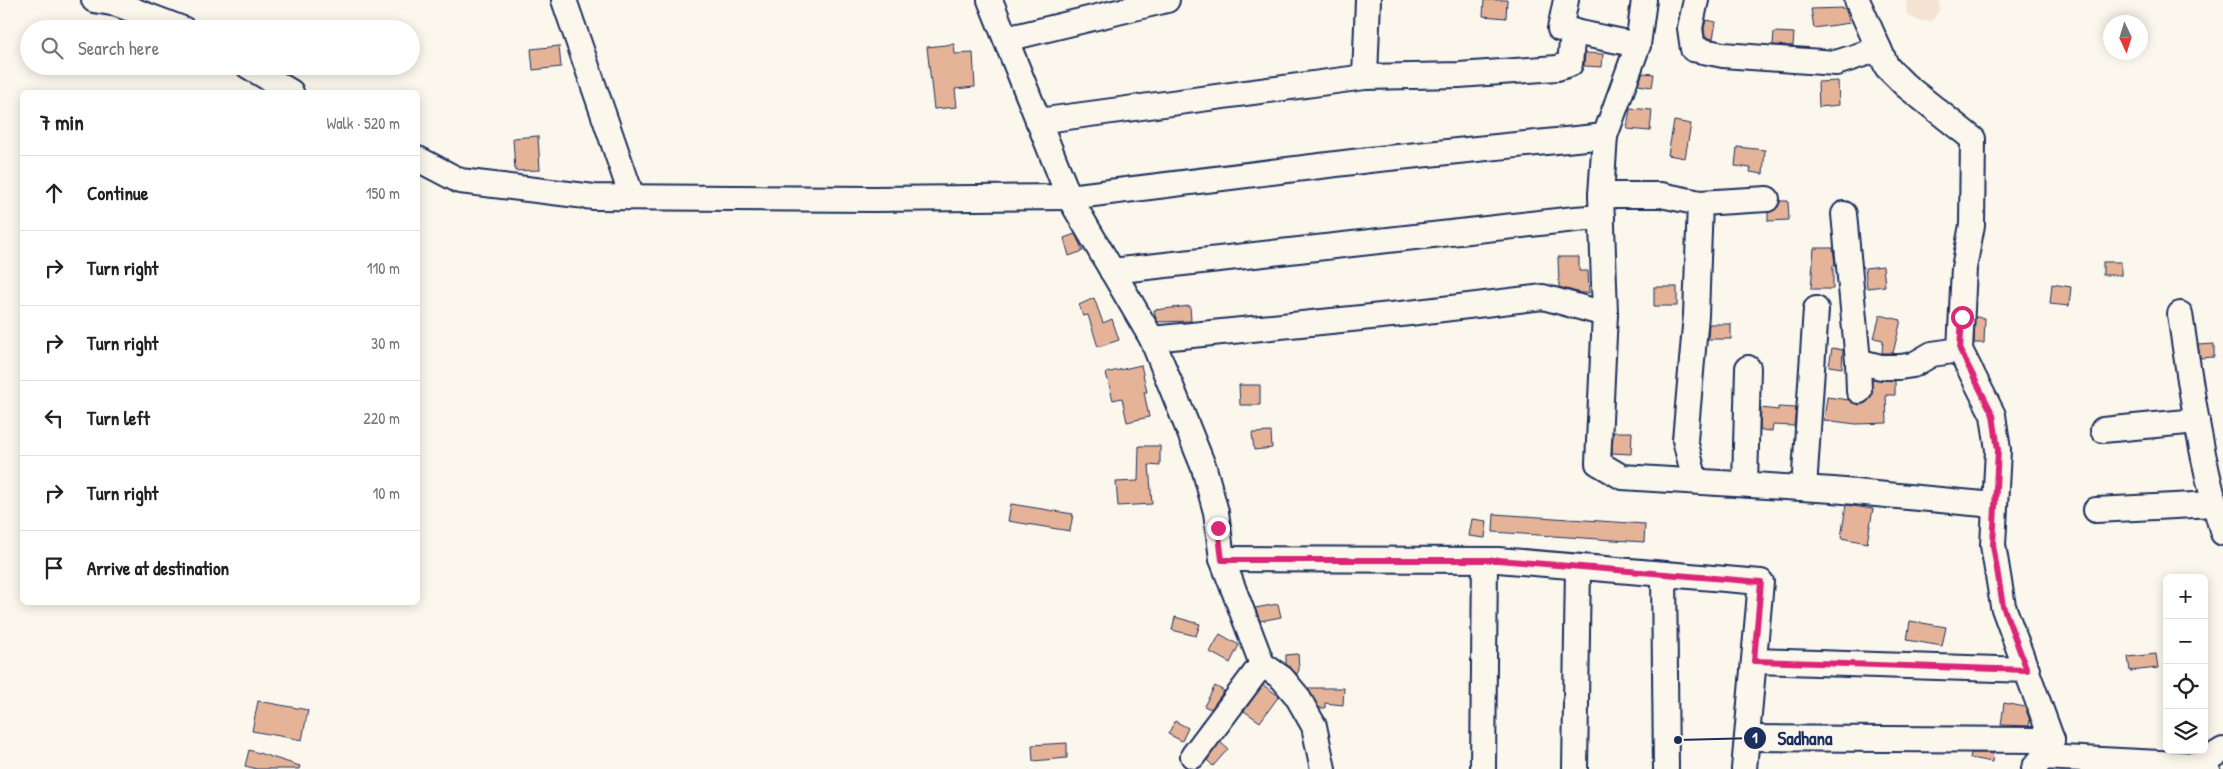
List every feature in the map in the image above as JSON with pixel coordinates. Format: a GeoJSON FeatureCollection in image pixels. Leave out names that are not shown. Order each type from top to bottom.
{"type":"FeatureCollection","features":[{"type":"Feature","properties":{"kind":"street"},"geometry":{"type":"LineString","coordinates":[[94,0],[116,4],[159,20]]}},
{"type":"Feature","properties":{"kind":"street"},"geometry":{"type":"LineString","coordinates":[[564,0],[632,197]]}},
{"type":"Feature","properties":{"kind":"street"},"geometry":{"type":"LineString","coordinates":[[990,0],[1069,197],[1152,339],[1204,468],[1216,512],[1222,560],[1262,664],[1282,678],[1301,703],[1314,726],[1323,769]]}},
{"type":"Feature","properties":{"kind":"street"},"geometry":{"type":"LineString","coordinates":[[1006,39],[1167,0]]}},
{"type":"Feature","properties":{"kind":"street"},"geometry":{"type":"LineString","coordinates":[[1365,77],[1368,0]]}},
{"type":"Feature","properties":{"kind":"street"},"geometry":{"type":"LineString","coordinates":[[1566,0],[1560,30],[1638,45]]}},
{"type":"Feature","properties":{"kind":"street"},"geometry":{"type":"LineString","coordinates":[[1644,0],[1638,45],[1605,136],[1602,206],[1605,314],[1598,463],[1622,477],[1804,488],[1994,505]]}},
{"type":"Feature","properties":{"kind":"street"},"geometry":{"type":"LineString","coordinates":[[1696,0],[1690,28],[1693,49],[1722,56],[1836,63],[1879,49]]}},
{"type":"Feature","properties":{"kind":"street"},"geometry":{"type":"LineString","coordinates":[[1857,0],[1887,67],[1905,85],[1973,139],[1972,225],[1964,268],[1960,350],[1993,415],[1998,450],[1993,545],[2003,606],[2027,670],[2043,755]]}},
{"type":"Feature","properties":{"kind":"street"},"geometry":{"type":"LineString","coordinates":[[1038,121],[1365,77],[1459,75],[1557,68],[1570,64],[1573,32]]}},
{"type":"Feature","properties":{"kind":"street"},"geometry":{"type":"LineString","coordinates":[[263,75],[288,90]]}},
{"type":"Feature","properties":{"kind":"street"},"geometry":{"type":"LineString","coordinates":[[420,160],[460,181],[594,197],[874,199],[1069,197],[1369,160],[1605,136]]}},
{"type":"Feature","properties":{"kind":"street"},"geometry":{"type":"LineString","coordinates":[[1112,271],[1565,220],[1602,206],[1661,195],[1700,203],[1767,199]]}},
{"type":"Feature","properties":{"kind":"street"},"geometry":{"type":"LineString","coordinates":[[1695,481],[1685,440],[1696,315],[1700,203]]}},
{"type":"Feature","properties":{"kind":"street"},"geometry":{"type":"LineString","coordinates":[[1844,214],[1858,361],[1858,391]]}},
{"type":"Feature","properties":{"kind":"street"},"geometry":{"type":"LineString","coordinates":[[1152,339],[1401,314],[1543,297],[1605,314]]}},
{"type":"Feature","properties":{"kind":"street"},"geometry":{"type":"LineString","coordinates":[[1804,488],[1816,309]]}},
{"type":"Feature","properties":{"kind":"street"},"geometry":{"type":"LineString","coordinates":[[2180,314],[2196,421],[2214,504],[2223,533]]}},
{"type":"Feature","properties":{"kind":"street"},"geometry":{"type":"LineString","coordinates":[[1858,361],[1881,367],[1900,367],[1913,365],[1932,354],[1960,350]]}},
{"type":"Feature","properties":{"kind":"street"},"geometry":{"type":"LineString","coordinates":[[1745,484],[1748,368]]}},
{"type":"Feature","properties":{"kind":"street"},"geometry":{"type":"LineString","coordinates":[[2103,430],[2196,421]]}},
{"type":"Feature","properties":{"kind":"street"},"geometry":{"type":"LineString","coordinates":[[2096,510],[2214,504]]}},
{"type":"Feature","properties":{"kind":"street"},"geometry":{"type":"LineString","coordinates":[[1222,560],[1485,560],[1761,582],[1744,769]]}},
{"type":"Feature","properties":{"kind":"street"},"geometry":{"type":"LineString","coordinates":[[1483,769],[1485,560]]}},
{"type":"Feature","properties":{"kind":"street"},"geometry":{"type":"LineString","coordinates":[[1575,769],[1578,567]]}},
{"type":"Feature","properties":{"kind":"street"},"geometry":{"type":"LineString","coordinates":[[1664,574],[1666,769]]}},
{"type":"Feature","properties":{"kind":"street"},"geometry":{"type":"LineString","coordinates":[[1754,661],[2027,670]]}},
{"type":"Feature","properties":{"kind":"street"},"geometry":{"type":"LineString","coordinates":[[1193,756],[1262,664]]}},
{"type":"Feature","properties":{"kind":"street"},"geometry":{"type":"LineString","coordinates":[[1747,738],[2043,755],[2203,767],[2223,750]]}},
{"type":"Feature","properties":{"kind":"shaded area"},"geometry":{"type":"Polygon","coordinates":[[[1906,0],[1939,0],[1940,9],[1932,21],[1919,21],[1907,15],[1906,0]]]}},
{"type":"Feature","properties":{"kind":"building"},"geometry":{"type":"Polygon","coordinates":[[[1484,0],[1507,0],[1506,18],[1483,16],[1484,0]]]}},
{"type":"Feature","properties":{"kind":"building"},"geometry":{"type":"Polygon","coordinates":[[[1845,8],[1850,23],[1814,28],[1811,9],[1845,8]]]}},
{"type":"Feature","properties":{"kind":"building"},"geometry":{"type":"Polygon","coordinates":[[[1706,20],[1716,22],[1713,39],[1705,37],[1704,28],[1706,20]]]}},
{"type":"Feature","properties":{"kind":"building"},"geometry":{"type":"Polygon","coordinates":[[[1774,32],[1794,33],[1793,46],[1773,45],[1774,32]]]}},
{"type":"Feature","properties":{"kind":"building"},"geometry":{"type":"Polygon","coordinates":[[[954,44],[955,54],[973,53],[975,87],[955,89],[957,107],[934,109],[927,47],[954,44]]]}},
{"type":"Feature","properties":{"kind":"building"},"geometry":{"type":"Polygon","coordinates":[[[559,46],[561,67],[533,70],[531,49],[559,46]]]}},
{"type":"Feature","properties":{"kind":"building"},"geometry":{"type":"Polygon","coordinates":[[[1585,53],[1603,54],[1602,67],[1584,66],[1585,53]]]}},
{"type":"Feature","properties":{"kind":"building"},"geometry":{"type":"Polygon","coordinates":[[[1643,73],[1654,74],[1652,87],[1638,85],[1643,73]]]}},
{"type":"Feature","properties":{"kind":"building"},"geometry":{"type":"Polygon","coordinates":[[[1838,81],[1839,105],[1819,107],[1818,82],[1838,81]]]}},
{"type":"Feature","properties":{"kind":"building"},"geometry":{"type":"Polygon","coordinates":[[[1630,108],[1652,110],[1650,131],[1627,129],[1630,108]]]}},
{"type":"Feature","properties":{"kind":"building"},"geometry":{"type":"Polygon","coordinates":[[[1674,121],[1691,124],[1685,158],[1668,155],[1674,121]]]}},
{"type":"Feature","properties":{"kind":"building"},"geometry":{"type":"Polygon","coordinates":[[[538,136],[540,170],[515,171],[513,138],[538,136]]]}},
{"type":"Feature","properties":{"kind":"building"},"geometry":{"type":"Polygon","coordinates":[[[1737,147],[1765,150],[1763,174],[1750,172],[1751,168],[1735,166],[1737,147]]]}},
{"type":"Feature","properties":{"kind":"building"},"geometry":{"type":"Polygon","coordinates":[[[1780,201],[1788,201],[1789,220],[1768,221],[1768,213],[1775,210],[1780,201]]]}},
{"type":"Feature","properties":{"kind":"building"},"geometry":{"type":"Polygon","coordinates":[[[1075,234],[1083,251],[1069,256],[1064,238],[1075,234]]]}},
{"type":"Feature","properties":{"kind":"building"},"geometry":{"type":"Polygon","coordinates":[[[1814,248],[1833,248],[1835,265],[1833,265],[1833,289],[1811,289],[1814,248]]]}},
{"type":"Feature","properties":{"kind":"building"},"geometry":{"type":"Polygon","coordinates":[[[1558,257],[1579,257],[1579,271],[1588,271],[1589,293],[1581,293],[1559,287],[1558,257]]]}},
{"type":"Feature","properties":{"kind":"building"},"geometry":{"type":"Polygon","coordinates":[[[2103,262],[2121,262],[2121,275],[2103,275],[2103,262]]]}},
{"type":"Feature","properties":{"kind":"building"},"geometry":{"type":"Polygon","coordinates":[[[1883,266],[1885,286],[1867,288],[1865,268],[1883,266]]]}},
{"type":"Feature","properties":{"kind":"building"},"geometry":{"type":"Polygon","coordinates":[[[2052,284],[2071,287],[2069,306],[2050,304],[2052,284]]]}},
{"type":"Feature","properties":{"kind":"building"},"geometry":{"type":"Polygon","coordinates":[[[1654,287],[1677,287],[1677,306],[1654,306],[1654,287]]]}},
{"type":"Feature","properties":{"kind":"building"},"geometry":{"type":"Polygon","coordinates":[[[1094,298],[1103,323],[1112,319],[1119,340],[1098,347],[1088,315],[1083,316],[1079,305],[1094,298]]]}},
{"type":"Feature","properties":{"kind":"building"},"geometry":{"type":"Polygon","coordinates":[[[1190,306],[1191,321],[1158,322],[1155,316],[1154,310],[1190,306]]]}},
{"type":"Feature","properties":{"kind":"building"},"geometry":{"type":"Polygon","coordinates":[[[1880,315],[1901,320],[1893,353],[1882,353],[1883,340],[1874,338],[1880,315]]]}},
{"type":"Feature","properties":{"kind":"building"},"geometry":{"type":"Polygon","coordinates":[[[1975,317],[1985,318],[1984,343],[1974,343],[1975,317]]]}},
{"type":"Feature","properties":{"kind":"building"},"geometry":{"type":"Polygon","coordinates":[[[1709,324],[1731,324],[1731,339],[1708,339],[1709,324]]]}},
{"type":"Feature","properties":{"kind":"building"},"geometry":{"type":"Polygon","coordinates":[[[2214,344],[2214,357],[2200,358],[2198,345],[2214,344]]]}},
{"type":"Feature","properties":{"kind":"building"},"geometry":{"type":"Polygon","coordinates":[[[1832,348],[1843,350],[1842,368],[1829,366],[1832,348]]]}},
{"type":"Feature","properties":{"kind":"building"},"geometry":{"type":"Polygon","coordinates":[[[1141,365],[1147,392],[1144,392],[1149,417],[1127,422],[1122,398],[1113,400],[1106,373],[1141,365]]]}},
{"type":"Feature","properties":{"kind":"building"},"geometry":{"type":"Polygon","coordinates":[[[1872,379],[1895,381],[1895,395],[1886,395],[1887,423],[1856,424],[1824,420],[1827,397],[1849,400],[1859,405],[1866,403],[1871,397],[1872,379]]]}},
{"type":"Feature","properties":{"kind":"building"},"geometry":{"type":"Polygon","coordinates":[[[1239,385],[1260,385],[1260,405],[1240,405],[1239,385]]]}},
{"type":"Feature","properties":{"kind":"building"},"geometry":{"type":"Polygon","coordinates":[[[1778,407],[1796,408],[1794,426],[1773,425],[1772,431],[1760,430],[1761,408],[1778,410],[1778,407]]]}},
{"type":"Feature","properties":{"kind":"building"},"geometry":{"type":"Polygon","coordinates":[[[1271,432],[1272,448],[1254,450],[1252,433],[1271,432]]]}},
{"type":"Feature","properties":{"kind":"building"},"geometry":{"type":"Polygon","coordinates":[[[1613,432],[1632,432],[1631,454],[1612,453],[1613,432]]]}},
{"type":"Feature","properties":{"kind":"building"},"geometry":{"type":"Polygon","coordinates":[[[1139,446],[1160,446],[1160,466],[1149,465],[1152,504],[1118,506],[1116,482],[1138,481],[1139,446]]]}},
{"type":"Feature","properties":{"kind":"building"},"geometry":{"type":"Polygon","coordinates":[[[1011,504],[1073,514],[1070,531],[1008,521],[1011,504]]]}},
{"type":"Feature","properties":{"kind":"building"},"geometry":{"type":"Polygon","coordinates":[[[1846,505],[1873,509],[1867,543],[1841,538],[1846,505]]]}},
{"type":"Feature","properties":{"kind":"building"},"geometry":{"type":"Polygon","coordinates":[[[1494,514],[1645,524],[1644,542],[1493,532],[1494,514]]]}},
{"type":"Feature","properties":{"kind":"building"},"geometry":{"type":"Polygon","coordinates":[[[1472,519],[1487,521],[1485,538],[1469,536],[1472,519]]]}},
{"type":"Feature","properties":{"kind":"building"},"geometry":{"type":"Polygon","coordinates":[[[1278,604],[1281,617],[1260,621],[1255,608],[1278,604]]]}},
{"type":"Feature","properties":{"kind":"building"},"geometry":{"type":"Polygon","coordinates":[[[1175,617],[1200,624],[1196,636],[1172,630],[1175,617]]]}},
{"type":"Feature","properties":{"kind":"building"},"geometry":{"type":"Polygon","coordinates":[[[1910,621],[1946,627],[1942,646],[1907,640],[1910,621]]]}},
{"type":"Feature","properties":{"kind":"building"},"geometry":{"type":"Polygon","coordinates":[[[1220,634],[1239,645],[1230,663],[1210,652],[1220,634]]]}},
{"type":"Feature","properties":{"kind":"building"},"geometry":{"type":"Polygon","coordinates":[[[1298,654],[1299,670],[1297,674],[1286,664],[1286,655],[1298,654]]]}},
{"type":"Feature","properties":{"kind":"building"},"geometry":{"type":"Polygon","coordinates":[[[2156,654],[2158,668],[2130,671],[2128,657],[2156,654]]]}},
{"type":"Feature","properties":{"kind":"building"},"geometry":{"type":"Polygon","coordinates":[[[1263,685],[1279,696],[1260,722],[1244,711],[1263,685]]]}},
{"type":"Feature","properties":{"kind":"building"},"geometry":{"type":"Polygon","coordinates":[[[1215,686],[1224,691],[1211,709],[1204,706],[1215,686]]]}},
{"type":"Feature","properties":{"kind":"building"},"geometry":{"type":"Polygon","coordinates":[[[1308,688],[1344,688],[1343,705],[1325,703],[1325,708],[1319,708],[1308,688]]]}},
{"type":"Feature","properties":{"kind":"building"},"geometry":{"type":"Polygon","coordinates":[[[258,701],[308,710],[302,740],[252,731],[258,701]]]}},
{"type":"Feature","properties":{"kind":"building"},"geometry":{"type":"Polygon","coordinates":[[[2004,703],[2025,707],[2030,721],[2029,726],[2001,725],[2004,703]]]}},
{"type":"Feature","properties":{"kind":"building"},"geometry":{"type":"Polygon","coordinates":[[[1175,721],[1188,728],[1182,741],[1168,734],[1175,721]]]}},
{"type":"Feature","properties":{"kind":"building"},"geometry":{"type":"Polygon","coordinates":[[[1220,742],[1228,749],[1213,766],[1207,760],[1220,742]]]}},
{"type":"Feature","properties":{"kind":"building"},"geometry":{"type":"Polygon","coordinates":[[[1067,743],[1067,758],[1033,761],[1032,745],[1067,743]]]}},
{"type":"Feature","properties":{"kind":"building"},"geometry":{"type":"Polygon","coordinates":[[[249,750],[300,766],[299,769],[257,769],[245,766],[249,750]]]}},
{"type":"Feature","properties":{"kind":"building"},"geometry":{"type":"Polygon","coordinates":[[[1971,753],[1993,753],[1992,762],[1970,758],[1971,753]]]}},
{"type":"Feature","properties":{"kind":"place","name":"Sadhana"},"geometry":{"type":"Point","coordinates":[1678,740]}},
{"type":"Feature","properties":{"kind":"route"},"geometry":{"type":"LineString","coordinates":[[1218,528],[1222,560],[1498,560],[1761,582],[1754,661],[2027,670],[2003,606],[1993,545],[1998,450],[1993,415],[1960,350],[1962,317]]}}]}
